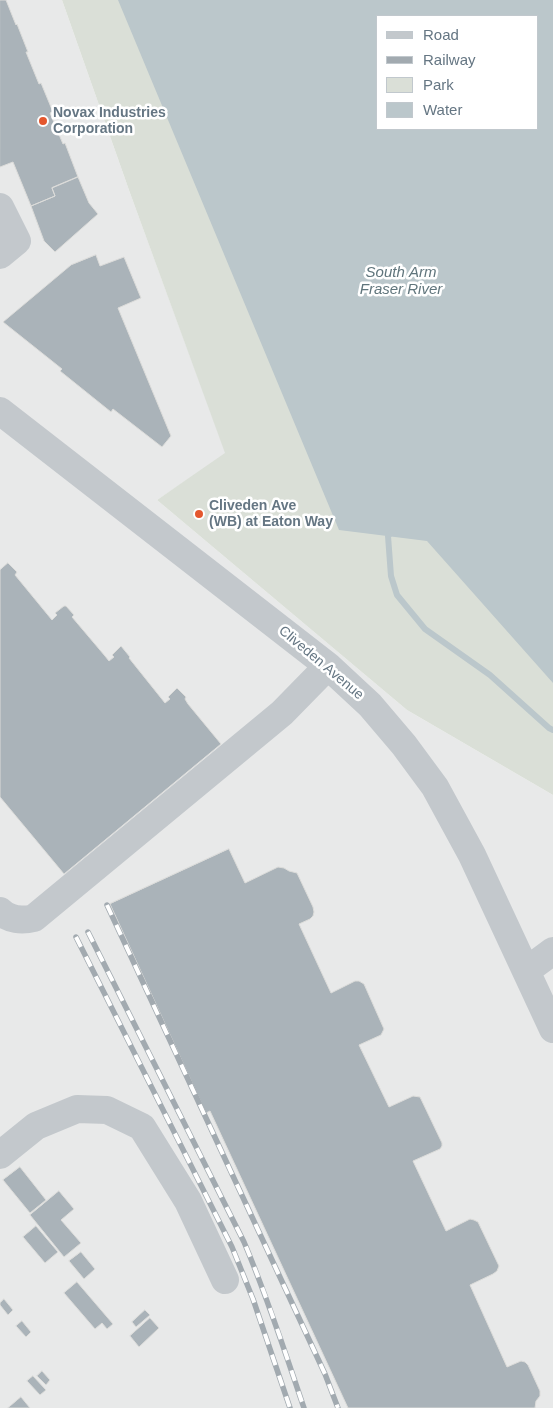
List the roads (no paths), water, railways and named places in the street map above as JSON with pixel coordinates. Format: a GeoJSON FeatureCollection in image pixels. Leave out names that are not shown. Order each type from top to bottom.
{"type":"FeatureCollection","features":[{"type":"Feature","properties":{"kind":"street"},"geometry":{"type":"LineString","coordinates":[[0,207],[17,241],[0,256]]}},
{"type":"Feature","properties":{"kind":"street","name":"Cliveden Avenue"},"geometry":{"type":"LineString","coordinates":[[0,411],[328,666],[370,705],[404,745],[435,788],[472,855],[553,1029]]}},
{"type":"Feature","properties":{"kind":"street"},"geometry":{"type":"LineString","coordinates":[[0,434],[40,443]]}},
{"type":"Feature","properties":{"kind":"street"},"geometry":{"type":"LineString","coordinates":[[0,912],[4,916],[15,919],[26,920],[34,918],[282,713],[328,666]]}},
{"type":"Feature","properties":{"kind":"street"},"geometry":{"type":"LineString","coordinates":[[526,970],[553,951]]}},
{"type":"Feature","properties":{"kind":"street"},"geometry":{"type":"LineString","coordinates":[[0,1155],[36,1126],[77,1109],[108,1110],[142,1127],[188,1201],[224,1280]]}},
{"type":"Feature","properties":{"kind":"water","name":"South Arm Fraser River"},"geometry":{"type":"Polygon","coordinates":[[[118,0],[553,0],[553,683],[427,541],[339,530],[118,0]]]}},
{"type":"Feature","properties":{"kind":"waterway"},"geometry":{"type":"LineString","coordinates":[[393,531],[388,536],[391,576],[397,595],[425,629],[490,675],[553,730]]}},
{"type":"Feature","properties":{"kind":"railway"},"geometry":{"type":"LineString","coordinates":[[107,905],[325,1374],[338,1408]]}},
{"type":"Feature","properties":{"kind":"railway"},"geometry":{"type":"LineString","coordinates":[[88,932],[244,1242],[268,1303],[304,1408]]}},
{"type":"Feature","properties":{"kind":"railway"},"geometry":{"type":"LineString","coordinates":[[76,937],[232,1247],[253,1299],[290,1408]]}},
{"type":"Feature","properties":{"kind":"place","name":"Novax Industries Corporation"},"geometry":{"type":"Point","coordinates":[43,121]}},
{"type":"Feature","properties":{"kind":"place","name":"Cliveden Ave (WB) at Eaton Way"},"geometry":{"type":"Point","coordinates":[199,514]}}]}
